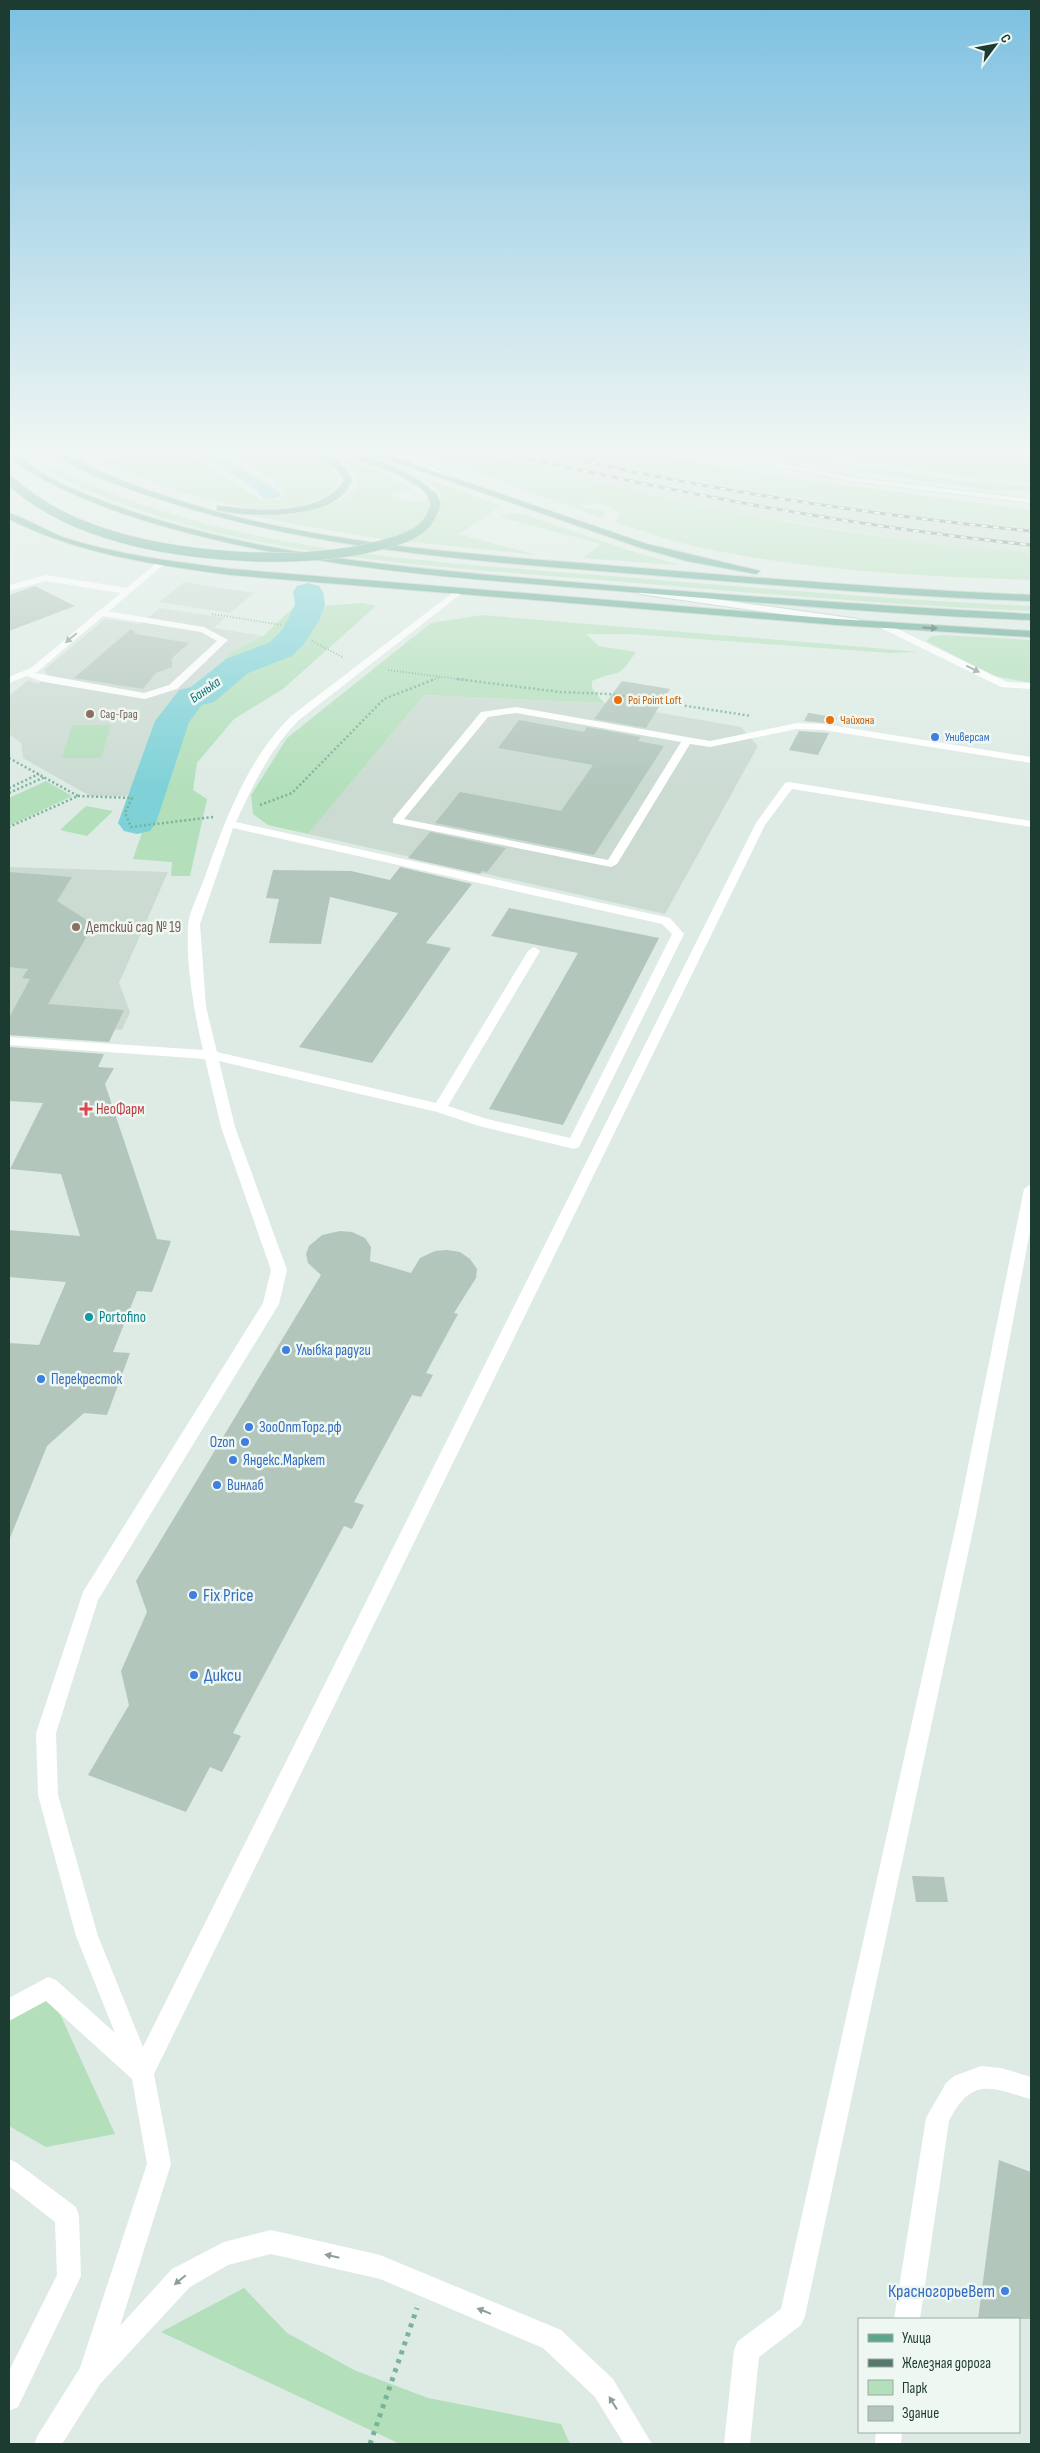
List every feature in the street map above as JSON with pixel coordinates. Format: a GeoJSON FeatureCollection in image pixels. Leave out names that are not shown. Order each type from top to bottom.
{"type":"FeatureCollection","features":[{"type":"Feature","properties":{"kind":"main road"},"geometry":{"type":"LineString","coordinates":[[9,680],[27,673],[161,563]]}},
{"type":"Feature","properties":{"kind":"main road"},"geometry":{"type":"LineString","coordinates":[[174,563],[280,577],[882,625],[1031,634]]}},
{"type":"Feature","properties":{"kind":"main road"},"geometry":{"type":"LineString","coordinates":[[366,563],[394,568],[612,588],[853,607],[1031,617]]}},
{"type":"Feature","properties":{"kind":"main road"},"geometry":{"type":"LineString","coordinates":[[556,563],[916,592],[1031,598]]}},
{"type":"Feature","properties":{"kind":"main road"},"geometry":{"type":"LineString","coordinates":[[716,563],[784,576],[916,592]]}},
{"type":"Feature","properties":{"kind":"main road"},"geometry":{"type":"LineString","coordinates":[[9,588],[46,578],[127,591]]}},
{"type":"Feature","properties":{"kind":"main road"},"geometry":{"type":"LineString","coordinates":[[612,588],[882,625],[1005,684],[1031,686]]}},
{"type":"Feature","properties":{"kind":"main road"},"geometry":{"type":"LineString","coordinates":[[90,2375],[159,2164],[142,2073],[88,1936],[48,1795],[46,1733],[90,1598],[271,1304],[279,1270],[228,1127],[200,1007],[194,924],[231,819],[252,776],[278,734],[294,718],[459,591]]}},
{"type":"Feature","properties":{"kind":"main road"},"geometry":{"type":"LineString","coordinates":[[27,673],[44,679],[145,696],[173,687],[222,640],[204,630],[100,613]]}},
{"type":"Feature","properties":{"kind":"main road"},"geometry":{"type":"LineString","coordinates":[[687,740],[611,864],[397,821],[485,714],[516,710],[710,744],[797,726],[824,727],[1031,760]]}},
{"type":"Feature","properties":{"kind":"main road"},"geometry":{"type":"LineString","coordinates":[[142,2073],[766,817],[789,785],[1031,824]]}},
{"type":"Feature","properties":{"kind":"main road"},"geometry":{"type":"LineString","coordinates":[[9,1041],[211,1055],[440,1108],[484,1123],[574,1144],[678,934],[666,921],[231,819]]}},
{"type":"Feature","properties":{"kind":"main road"},"geometry":{"type":"LineString","coordinates":[[440,1108],[534,951]]}},
{"type":"Feature","properties":{"kind":"main road"},"geometry":{"type":"LineString","coordinates":[[737,2444],[747,2350],[792,2316],[967,1516],[1031,1189]]}},
{"type":"Feature","properties":{"kind":"main road"},"geometry":{"type":"LineString","coordinates":[[9,2010],[48,1988],[142,2073]]}},
{"type":"Feature","properties":{"kind":"main road"},"geometry":{"type":"LineString","coordinates":[[907,2318],[938,2118],[954,2090],[973,2080],[994,2077],[1031,2088]]}},
{"type":"Feature","properties":{"kind":"main road"},"geometry":{"type":"LineString","coordinates":[[9,2171],[67,2216],[69,2276],[9,2398]]}},
{"type":"Feature","properties":{"kind":"main road"},"geometry":{"type":"LineString","coordinates":[[47,2444],[90,2375],[181,2278],[224,2254],[270,2242],[380,2267],[552,2339],[604,2388],[639,2444]]}},
{"type":"Feature","properties":{"kind":"path"},"geometry":{"type":"LineString","coordinates":[[312,641],[361,666],[560,692],[609,694],[755,717]]}},
{"type":"Feature","properties":{"kind":"path"},"geometry":{"type":"LineString","coordinates":[[9,827],[78,796],[132,798],[125,813],[132,827],[231,819],[292,793],[384,699],[441,677]]}},
{"type":"Feature","properties":{"kind":"path"},"geometry":{"type":"LineString","coordinates":[[9,758],[78,796]]}},
{"type":"Feature","properties":{"kind":"path"},"geometry":{"type":"LineString","coordinates":[[9,788],[40,774]]}},
{"type":"Feature","properties":{"kind":"path"},"geometry":{"type":"LineString","coordinates":[[9,794],[45,777]]}},
{"type":"Feature","properties":{"kind":"path"},"geometry":{"type":"LineString","coordinates":[[370,2444],[424,2286]]}},
{"type":"Feature","properties":{"kind":"shaded area"},"geometry":{"type":"Polygon","coordinates":[[[184,582],[254,593],[230,613],[159,602],[184,582]]]}},
{"type":"Feature","properties":{"kind":"shaded area","name":"Сад-Град"},"geometry":{"type":"Polygon","coordinates":[[[160,608],[225,618],[214,628],[263,636],[233,651],[187,696],[156,732],[127,796],[90,796],[23,758],[21,743],[9,734],[9,696],[28,680],[38,684],[48,676],[44,670],[105,619],[140,624],[160,608]]]}},
{"type":"Feature","properties":{"kind":"shaded area"},"geometry":{"type":"Polygon","coordinates":[[[424,695],[604,703],[741,727],[758,746],[665,914],[308,834],[424,695]]]}},
{"type":"Feature","properties":{"kind":"shaded area","name":"Детский сад № 19"},"geometry":{"type":"Polygon","coordinates":[[[9,867],[168,872],[119,983],[130,1012],[122,1030],[9,1022],[9,867]]]}},
{"type":"Feature","properties":{"kind":"green space"},"geometry":{"type":"Polygon","coordinates":[[[404,563],[454,563],[873,597],[1031,606],[1031,611],[816,598],[404,563]]]}},
{"type":"Feature","properties":{"kind":"green space"},"geometry":{"type":"Polygon","coordinates":[[[796,563],[1031,563],[1031,580],[949,577],[796,563]]]}},
{"type":"Feature","properties":{"kind":"green space"},"geometry":{"type":"Polygon","coordinates":[[[363,603],[376,606],[283,689],[234,719],[197,763],[193,790],[207,799],[190,876],[171,876],[172,862],[133,859],[169,753],[156,732],[187,696],[233,651],[263,636],[293,608],[363,603]]]}},
{"type":"Feature","properties":{"kind":"green space"},"geometry":{"type":"Polygon","coordinates":[[[482,615],[918,652],[890,653],[630,634],[586,634],[599,646],[636,652],[621,671],[592,681],[592,688],[604,703],[424,695],[308,834],[268,825],[253,814],[251,795],[287,738],[431,623],[482,615]]]}},
{"type":"Feature","properties":{"kind":"green space"},"geometry":{"type":"Polygon","coordinates":[[[932,636],[1031,640],[1031,683],[994,676],[926,641],[932,636]]]}},
{"type":"Feature","properties":{"kind":"green space"},"geometry":{"type":"Polygon","coordinates":[[[72,725],[111,725],[101,758],[62,758],[72,725]]]}},
{"type":"Feature","properties":{"kind":"green space"},"geometry":{"type":"Polygon","coordinates":[[[46,781],[72,796],[9,826],[9,798],[46,781]]]}},
{"type":"Feature","properties":{"kind":"green space"},"geometry":{"type":"Polygon","coordinates":[[[86,806],[113,811],[87,836],[60,830],[86,806]]]}},
{"type":"Feature","properties":{"kind":"green space"},"geometry":{"type":"Polygon","coordinates":[[[48,1988],[115,2134],[46,2147],[9,2126],[9,2010],[48,1988]]]}},
{"type":"Feature","properties":{"kind":"green space"},"geometry":{"type":"Polygon","coordinates":[[[244,2288],[287,2333],[354,2370],[428,2398],[561,2424],[570,2444],[400,2444],[161,2332],[244,2288]]]}},
{"type":"Feature","properties":{"kind":"building"},"geometry":{"type":"Polygon","coordinates":[[[35,586],[75,606],[9,631],[9,595],[35,586]]]}},
{"type":"Feature","properties":{"kind":"building"},"geometry":{"type":"Polygon","coordinates":[[[131,629],[136,634],[189,643],[172,658],[172,667],[156,673],[143,689],[74,678],[131,629]]]}},
{"type":"Feature","properties":{"kind":"building"},"geometry":{"type":"Polygon","coordinates":[[[622,681],[670,689],[646,728],[594,719],[622,681]]]}},
{"type":"Feature","properties":{"kind":"building"},"geometry":{"type":"Polygon","coordinates":[[[808,713],[837,718],[834,724],[804,721],[808,713]]]}},
{"type":"Feature","properties":{"kind":"building"},"geometry":{"type":"Polygon","coordinates":[[[519,720],[584,732],[587,727],[641,737],[638,741],[664,746],[594,855],[435,823],[460,792],[561,811],[593,765],[498,748],[519,720]]]}},
{"type":"Feature","properties":{"kind":"building"},"geometry":{"type":"Polygon","coordinates":[[[799,731],[829,733],[818,755],[789,750],[799,731]]]}},
{"type":"Feature","properties":{"kind":"building"},"geometry":{"type":"Polygon","coordinates":[[[430,832],[506,848],[487,872],[482,871],[480,874],[408,858],[430,832]]]}},
{"type":"Feature","properties":{"kind":"building"},"geometry":{"type":"Polygon","coordinates":[[[400,867],[472,884],[426,943],[451,948],[372,1063],[299,1047],[398,913],[330,897],[321,944],[269,943],[279,899],[266,898],[273,870],[351,871],[390,880],[400,867]]]}},
{"type":"Feature","properties":{"kind":"building"},"geometry":{"type":"Polygon","coordinates":[[[9,872],[72,877],[57,901],[85,919],[91,929],[48,1004],[124,1010],[109,1042],[9,1035],[9,1018],[30,979],[22,978],[28,969],[9,967],[9,872]]]}},
{"type":"Feature","properties":{"kind":"building"},"geometry":{"type":"Polygon","coordinates":[[[509,908],[659,938],[563,1125],[489,1109],[578,953],[491,936],[509,908]]]}},
{"type":"Feature","properties":{"kind":"building","name":"Portofino"},"geometry":{"type":"Polygon","coordinates":[[[9,1047],[104,1054],[98,1067],[114,1068],[105,1084],[157,1239],[171,1241],[152,1292],[137,1291],[113,1352],[130,1353],[107,1415],[84,1413],[47,1446],[10,1538],[9,1343],[39,1345],[66,1282],[9,1277],[9,1230],[80,1236],[61,1174],[10,1169],[43,1103],[9,1101],[9,1047]]]}},
{"type":"Feature","properties":{"kind":"building"},"geometry":{"type":"Polygon","coordinates":[[[340,1231],[352,1232],[365,1238],[371,1247],[370,1261],[411,1273],[420,1258],[435,1251],[460,1252],[470,1259],[477,1269],[476,1278],[454,1313],[458,1314],[426,1373],[433,1375],[421,1397],[412,1395],[354,1502],[364,1505],[352,1529],[344,1526],[233,1733],[241,1736],[222,1772],[210,1767],[186,1812],[88,1775],[129,1705],[121,1671],[147,1612],[136,1581],[321,1275],[308,1263],[306,1254],[309,1246],[322,1235],[340,1231]]]}},
{"type":"Feature","properties":{"kind":"building"},"geometry":{"type":"Polygon","coordinates":[[[912,1876],[944,1877],[948,1902],[916,1902],[912,1876]]]}},
{"type":"Feature","properties":{"kind":"building"},"geometry":{"type":"Polygon","coordinates":[[[999,2160],[1031,2172],[1031,2319],[978,2318],[999,2160]]]}},
{"type":"Feature","properties":{"kind":"waterway","name":"Банька"},"geometry":{"type":"LineString","coordinates":[[137,823],[172,721],[191,697],[202,695],[237,666],[281,649],[293,637],[304,619],[310,604],[308,592]]}},
{"type":"Feature","properties":{"kind":"place","name":"Poi Point Loft"},"geometry":{"type":"Point","coordinates":[618,700]}},
{"type":"Feature","properties":{"kind":"place","name":"Сад-Град"},"geometry":{"type":"Point","coordinates":[90,714]}},
{"type":"Feature","properties":{"kind":"place","name":"Чайхона"},"geometry":{"type":"Point","coordinates":[830,720]}},
{"type":"Feature","properties":{"kind":"place","name":"Универсам"},"geometry":{"type":"Point","coordinates":[935,737]}},
{"type":"Feature","properties":{"kind":"place","name":"Детский сад № 19"},"geometry":{"type":"Point","coordinates":[76,927]}},
{"type":"Feature","properties":{"kind":"place","name":"НеоФарм"},"geometry":{"type":"Point","coordinates":[86,1109]}},
{"type":"Feature","properties":{"kind":"place","name":"Portofino"},"geometry":{"type":"Point","coordinates":[89,1317]}},
{"type":"Feature","properties":{"kind":"place","name":"Улыбка радуги"},"geometry":{"type":"Point","coordinates":[286,1350]}},
{"type":"Feature","properties":{"kind":"place","name":"Перекресток"},"geometry":{"type":"Point","coordinates":[41,1379]}},
{"type":"Feature","properties":{"kind":"place","name":"ЗооОптТорг.рф"},"geometry":{"type":"Point","coordinates":[249,1427]}},
{"type":"Feature","properties":{"kind":"place","name":"Ozon"},"geometry":{"type":"Point","coordinates":[245,1442]}},
{"type":"Feature","properties":{"kind":"place","name":"Яндекс.Маркет"},"geometry":{"type":"Point","coordinates":[233,1460]}},
{"type":"Feature","properties":{"kind":"place","name":"Винлаб"},"geometry":{"type":"Point","coordinates":[217,1485]}},
{"type":"Feature","properties":{"kind":"place","name":"Fix Price"},"geometry":{"type":"Point","coordinates":[193,1595]}},
{"type":"Feature","properties":{"kind":"place","name":"Дикси"},"geometry":{"type":"Point","coordinates":[194,1675]}},
{"type":"Feature","properties":{"kind":"place","name":"КрасногорьеВет"},"geometry":{"type":"Point","coordinates":[1005,2291]}}]}
